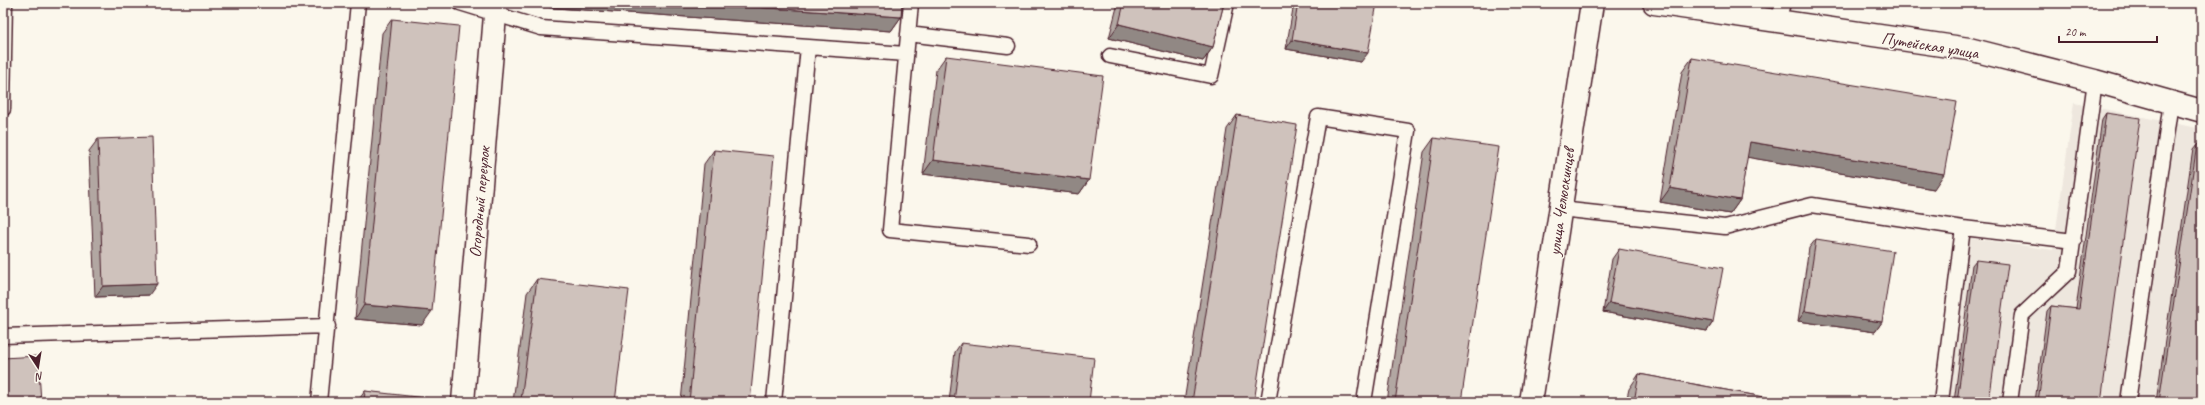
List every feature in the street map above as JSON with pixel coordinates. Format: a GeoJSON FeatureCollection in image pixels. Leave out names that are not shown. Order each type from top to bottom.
{"type":"FeatureCollection","features":[{"type":"Feature","properties":{"kind":"street","name":"улица Челюскинцев"},"geometry":{"type":"LineString","coordinates":[[1531,402],[1592,3]]}},
{"type":"Feature","properties":{"kind":"street","name":"Путейская улица"},"geometry":{"type":"LineString","coordinates":[[1654,3],[1781,12],[1969,50],[2095,81],[2202,111]]}},
{"type":"Feature","properties":{"kind":"street","name":"Огородный переулок"},"geometry":{"type":"LineString","coordinates":[[463,402],[496,8]]}},
{"type":"Feature","properties":{"kind":"lane"},"geometry":{"type":"LineString","coordinates":[[3,109],[5,3]]}},
{"type":"Feature","properties":{"kind":"lane"},"geometry":{"type":"LineString","coordinates":[[319,402],[328,326],[358,3]]}},
{"type":"Feature","properties":{"kind":"lane"},"geometry":{"type":"LineString","coordinates":[[460,3],[496,8],[541,28],[906,54]]}},
{"type":"Feature","properties":{"kind":"lane"},"geometry":{"type":"LineString","coordinates":[[911,3],[890,230],[1029,244]]}},
{"type":"Feature","properties":{"kind":"lane"},"geometry":{"type":"LineString","coordinates":[[1110,56],[1210,76],[1227,3]]}},
{"type":"Feature","properties":{"kind":"lane"},"geometry":{"type":"LineString","coordinates":[[908,34],[1008,46]]}},
{"type":"Feature","properties":{"kind":"lane"},"geometry":{"type":"LineString","coordinates":[[774,402],[808,47]]}},
{"type":"Feature","properties":{"kind":"lane"},"geometry":{"type":"LineString","coordinates":[[2010,402],[2022,315],[2069,271],[2095,81]]}},
{"type":"Feature","properties":{"kind":"lane"},"geometry":{"type":"LineString","coordinates":[[2128,402],[2171,102]]}},
{"type":"Feature","properties":{"kind":"lane"},"geometry":{"type":"LineString","coordinates":[[1268,402],[1318,117],[1408,131],[1364,402]]}},
{"type":"Feature","properties":{"kind":"lane"},"geometry":{"type":"LineString","coordinates":[[1560,209],[1726,227],[1812,206],[1963,228],[2074,241]]}},
{"type":"Feature","properties":{"kind":"lane"},"geometry":{"type":"LineString","coordinates":[[1941,402],[1963,228]]}},
{"type":"Feature","properties":{"kind":"lane"},"geometry":{"type":"LineString","coordinates":[[3,336],[328,326]]}},
{"type":"Feature","properties":{"kind":"shaded area"},"geometry":{"type":"Polygon","coordinates":[[[2074,103],[2202,129],[2202,402],[1935,402],[1957,236],[2053,250],[2074,103]]]}},
{"type":"Feature","properties":{"kind":"building"},"geometry":{"type":"Polygon","coordinates":[[[695,3],[902,3],[901,17],[695,3]]]}},
{"type":"Feature","properties":{"kind":"building"},"geometry":{"type":"Polygon","coordinates":[[[1124,3],[1224,3],[1213,47],[1119,24],[1124,3]]]}},
{"type":"Feature","properties":{"kind":"building"},"geometry":{"type":"Polygon","coordinates":[[[1298,3],[1377,3],[1368,53],[1292,40],[1298,3]]]}},
{"type":"Feature","properties":{"kind":"building"},"geometry":{"type":"Polygon","coordinates":[[[392,19],[459,26],[432,311],[364,305],[392,19]]]}},
{"type":"Feature","properties":{"kind":"building"},"geometry":{"type":"Polygon","coordinates":[[[946,56],[1103,76],[1089,180],[933,160],[946,56]]]}},
{"type":"Feature","properties":{"kind":"building"},"geometry":{"type":"Polygon","coordinates":[[[1692,58],[1957,102],[1944,174],[1750,142],[1740,200],[1670,188],[1692,58]]]}},
{"type":"Feature","properties":{"kind":"building"},"geometry":{"type":"Polygon","coordinates":[[[2106,113],[2140,118],[2101,402],[2038,402],[2051,306],[2079,309],[2106,113]]]}},
{"type":"Feature","properties":{"kind":"building"},"geometry":{"type":"Polygon","coordinates":[[[1237,115],[1297,125],[1254,402],[1192,402],[1237,115]]]}},
{"type":"Feature","properties":{"kind":"building"},"geometry":{"type":"Polygon","coordinates":[[[152,137],[157,284],[103,286],[98,139],[152,137]]]}},
{"type":"Feature","properties":{"kind":"building"},"geometry":{"type":"Polygon","coordinates":[[[1434,138],[1499,147],[1461,402],[1395,402],[1434,138]]]}},
{"type":"Feature","properties":{"kind":"building"},"geometry":{"type":"Polygon","coordinates":[[[2197,144],[2202,145],[2202,334],[2200,347],[2202,348],[2202,402],[2159,402],[2197,144]]]}},
{"type":"Feature","properties":{"kind":"building"},"geometry":{"type":"Polygon","coordinates":[[[714,150],[774,156],[750,402],[689,402],[714,150]]]}},
{"type":"Feature","properties":{"kind":"building"},"geometry":{"type":"Polygon","coordinates":[[[1816,239],[1893,251],[1882,322],[1805,311],[1816,239]]]}},
{"type":"Feature","properties":{"kind":"building"},"geometry":{"type":"Polygon","coordinates":[[[1619,249],[1723,268],[1713,322],[1609,303],[1619,249]]]}},
{"type":"Feature","properties":{"kind":"building"},"geometry":{"type":"Polygon","coordinates":[[[1976,260],[2008,264],[1989,402],[1957,402],[1976,260]]]}},
{"type":"Feature","properties":{"kind":"building"},"geometry":{"type":"Polygon","coordinates":[[[537,279],[629,290],[615,402],[536,402],[521,400],[537,279]]]}},
{"type":"Feature","properties":{"kind":"building"},"geometry":{"type":"Polygon","coordinates":[[[961,343],[1094,358],[1089,402],[954,402],[961,343]]]}},
{"type":"Feature","properties":{"kind":"building"},"geometry":{"type":"Polygon","coordinates":[[[38,356],[41,402],[3,402],[3,358],[38,356]]]}},
{"type":"Feature","properties":{"kind":"building"},"geometry":{"type":"Polygon","coordinates":[[[1639,374],[1791,402],[1634,402],[1639,374]]]}},
{"type":"Feature","properties":{"kind":"building"},"geometry":{"type":"Polygon","coordinates":[[[365,391],[434,399],[434,402],[364,402],[365,391]]]}}]}
